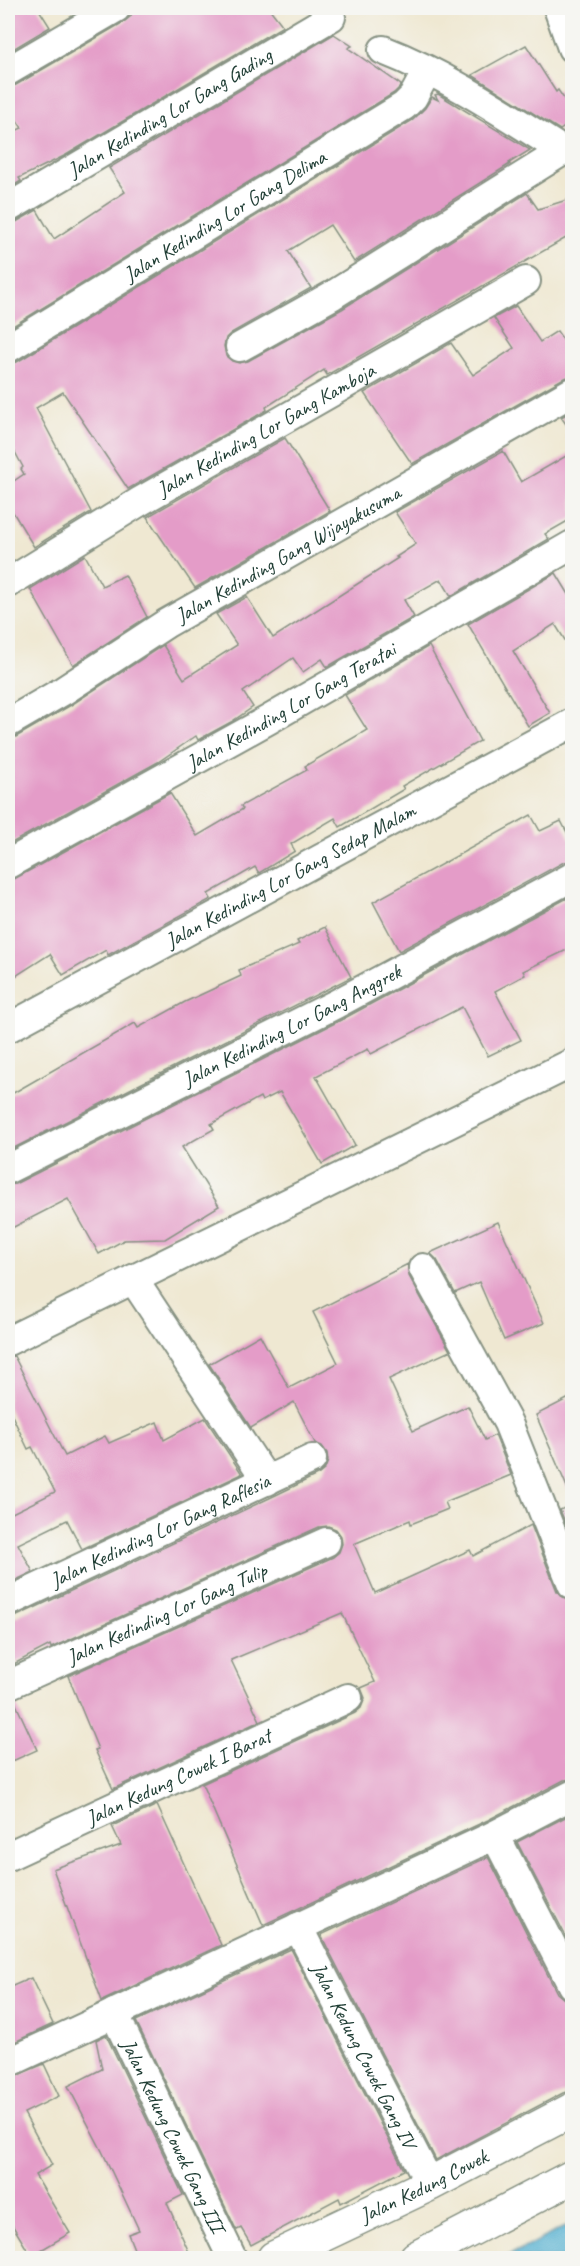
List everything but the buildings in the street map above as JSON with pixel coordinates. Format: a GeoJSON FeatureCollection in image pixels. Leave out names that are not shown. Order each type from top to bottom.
{"type":"FeatureCollection","features":[{"type":"Feature","properties":{"kind":"main road","name":"Jalan Kedung Cowek"},"geometry":{"type":"LineString","coordinates":[[274,2259],[430,2184],[573,2110]]}},
{"type":"Feature","properties":{"kind":"main road"},"geometry":{"type":"LineString","coordinates":[[416,2259],[573,2177]]}},
{"type":"Feature","properties":{"kind":"street"},"geometry":{"type":"LineString","coordinates":[[8,71],[116,8]]}},
{"type":"Feature","properties":{"kind":"street","name":"Jalan Kedinding Lor Gang Gading"},"geometry":{"type":"LineString","coordinates":[[8,208],[327,12]]}},
{"type":"Feature","properties":{"kind":"street"},"geometry":{"type":"LineString","coordinates":[[240,347],[333,295],[568,151],[495,108],[383,50]]}},
{"type":"Feature","properties":{"kind":"street","name":"Jalan Kedinding Lor Gang Delima"},"geometry":{"type":"LineString","coordinates":[[8,348],[404,106],[414,98],[427,71]]}},
{"type":"Feature","properties":{"kind":"street","name":"Jalan Kedinding Lor Gang Kamboja"},"geometry":{"type":"LineString","coordinates":[[8,583],[139,502],[526,281]]}},
{"type":"Feature","properties":{"kind":"street","name":"Jalan Kedinding Gang Wijayakusuma"},"geometry":{"type":"LineString","coordinates":[[8,723],[168,623],[573,392]]}},
{"type":"Feature","properties":{"kind":"street","name":"Jalan Kedinding Lor Gang Teratai"},"geometry":{"type":"LineString","coordinates":[[8,864],[573,545]]}},
{"type":"Feature","properties":{"kind":"street","name":"Jalan Kedinding Lor Gang Sedap Malam"},"geometry":{"type":"LineString","coordinates":[[8,1028],[573,723]]}},
{"type":"Feature","properties":{"kind":"street","name":"Jalan Kedinding Lor Gang Anggrek"},"geometry":{"type":"LineString","coordinates":[[8,1169],[336,1004],[573,877]]}},
{"type":"Feature","properties":{"kind":"street"},"geometry":{"type":"LineString","coordinates":[[8,1341],[573,1063]]}},
{"type":"Feature","properties":{"kind":"street"},"geometry":{"type":"LineString","coordinates":[[423,1268],[508,1423],[573,1584]]}},
{"type":"Feature","properties":{"kind":"street"},"geometry":{"type":"LineString","coordinates":[[133,1279],[267,1481]]}},
{"type":"Feature","properties":{"kind":"street","name":"Jalan Kedinding Lor Gang Raflesia"},"geometry":{"type":"LineString","coordinates":[[8,1602],[312,1459]]}},
{"type":"Feature","properties":{"kind":"street","name":"Jalan Kedinding Lor Gang Tulip"},"geometry":{"type":"LineString","coordinates":[[8,1685],[326,1542]]}},
{"type":"Feature","properties":{"kind":"street","name":"Jalan Kedung Cowek I Barat"},"geometry":{"type":"LineString","coordinates":[[8,1856],[348,1698]]}},
{"type":"Feature","properties":{"kind":"street"},"geometry":{"type":"LineString","coordinates":[[8,2063],[495,1834],[573,1795]]}},
{"type":"Feature","properties":{"kind":"street"},"geometry":{"type":"LineString","coordinates":[[495,1834],[573,1985]]}},
{"type":"Feature","properties":{"kind":"street","name":"Jalan Kedung Cowek Gang IV"},"geometry":{"type":"LineString","coordinates":[[298,1927],[430,2184]]}},
{"type":"Feature","properties":{"kind":"street","name":"Jalan Kedung Cowek Gang III"},"geometry":{"type":"LineString","coordinates":[[114,2013],[232,2259]]}},
{"type":"Feature","properties":{"kind":"water"},"geometry":{"type":"Polygon","coordinates":[[[572,2223],[572,2258],[504,2258],[572,2223]]]}}]}
